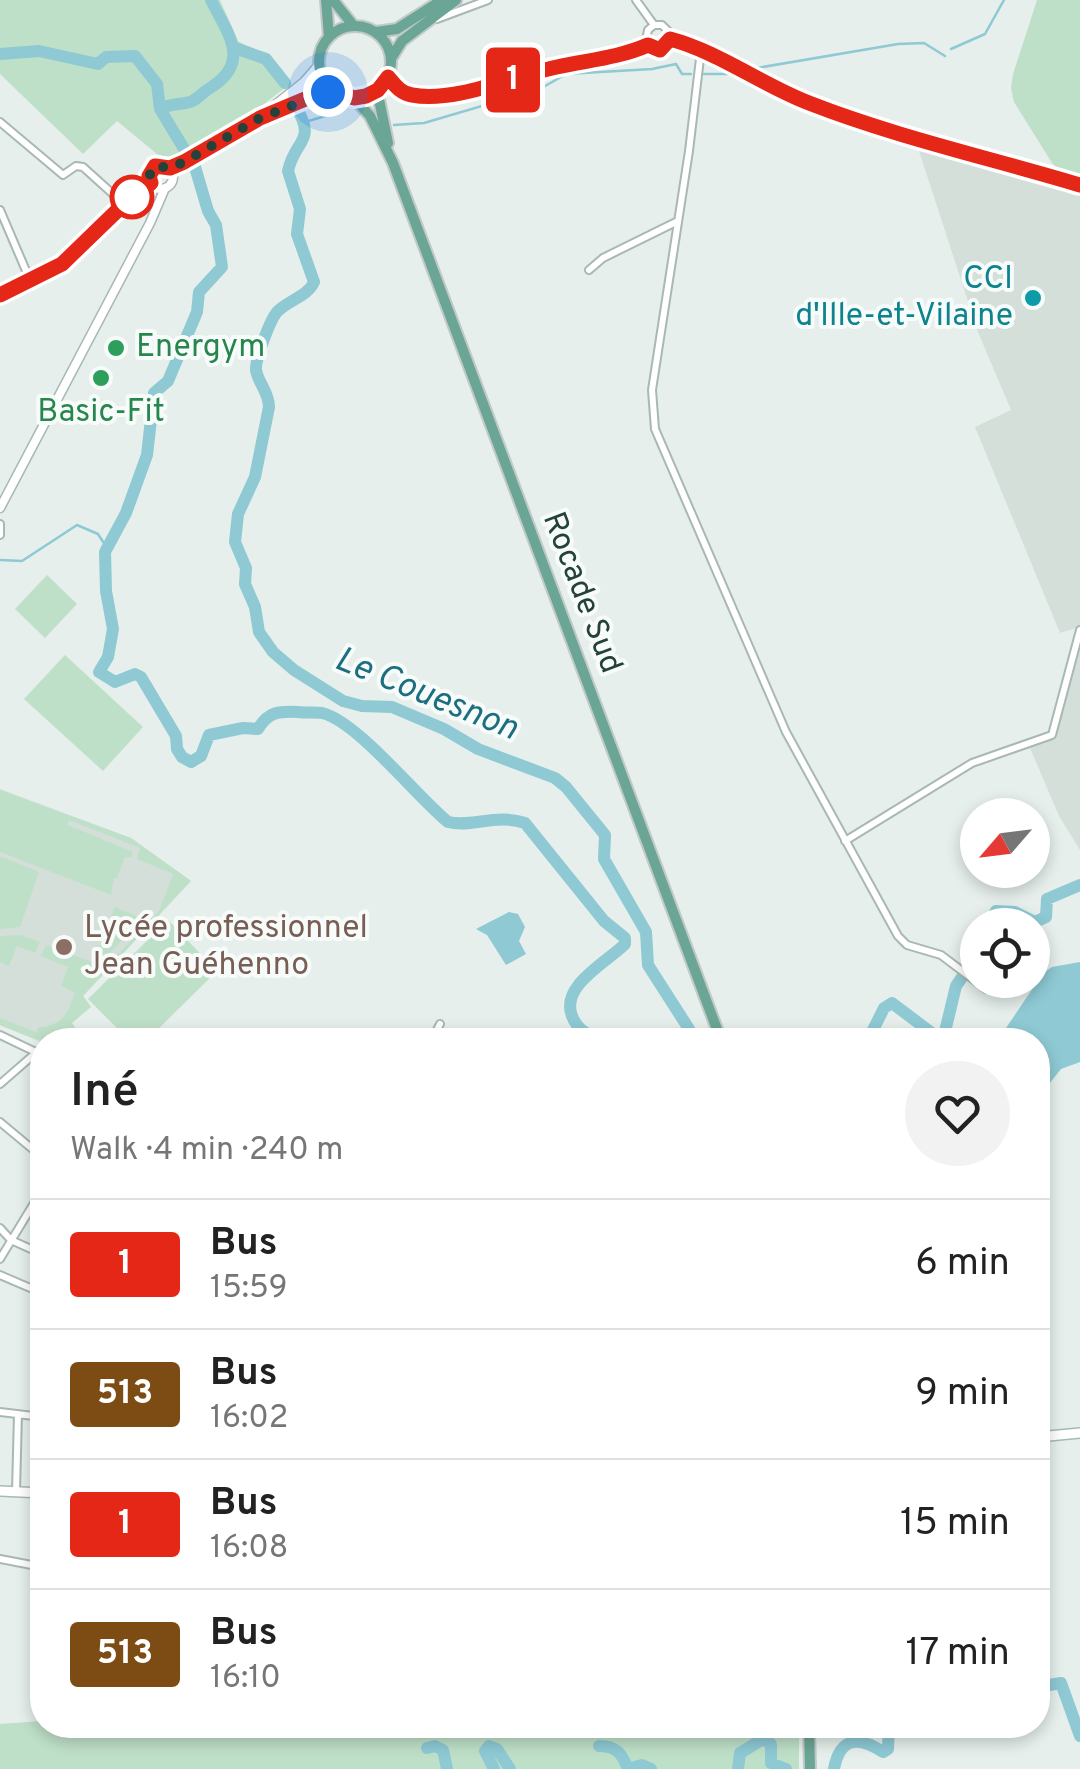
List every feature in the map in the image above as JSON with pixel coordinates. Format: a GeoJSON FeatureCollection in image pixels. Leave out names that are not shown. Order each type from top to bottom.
{"type":"FeatureCollection","features":[{"type":"Feature","properties":{"kind":"main road"},"geometry":{"type":"LineString","coordinates":[[326,0],[328,36],[320,50],[321,75],[333,90],[354,98],[378,90],[388,77],[391,58],[402,41],[456,0]]}},
{"type":"Feature","properties":{"kind":"main road"},"geometry":{"type":"LineString","coordinates":[[333,0],[353,25],[376,32],[397,30],[442,0]]}},
{"type":"Feature","properties":{"kind":"main road"},"geometry":{"type":"LineString","coordinates":[[328,36],[353,25]]}},
{"type":"Feature","properties":{"kind":"main road"},"geometry":{"type":"LineString","coordinates":[[376,32],[391,58]]}},
{"type":"Feature","properties":{"kind":"main road","name":"Rocade Sud"},"geometry":{"type":"LineString","coordinates":[[378,90],[394,163]]}},
{"type":"Feature","properties":{"kind":"main road","name":"Rocade Sud"},"geometry":{"type":"LineString","coordinates":[[354,98],[370,116],[394,163],[717,1028]]}},
{"type":"Feature","properties":{"kind":"main road"},"geometry":{"type":"LineString","coordinates":[[1050,1436],[1080,1433]]}},
{"type":"Feature","properties":{"kind":"main road"},"geometry":{"type":"LineString","coordinates":[[0,1492],[30,1493]]}},
{"type":"Feature","properties":{"kind":"main road"},"geometry":{"type":"LineString","coordinates":[[810,1738],[810,1769]]}},
{"type":"Feature","properties":{"kind":"street"},"geometry":{"type":"LineString","coordinates":[[422,26],[488,0]]}},
{"type":"Feature","properties":{"kind":"street"},"geometry":{"type":"LineString","coordinates":[[636,0],[654,25],[667,29],[670,39]]}},
{"type":"Feature","properties":{"kind":"street"},"geometry":{"type":"LineString","coordinates":[[648,45],[646,36],[654,25]]}},
{"type":"Feature","properties":{"kind":"street"},"geometry":{"type":"LineString","coordinates":[[388,77],[406,94],[432,95],[615,57],[648,45],[660,50],[670,39]]}},
{"type":"Feature","properties":{"kind":"street"},"geometry":{"type":"LineString","coordinates":[[670,39],[701,50],[779,91],[844,116],[1080,185]]}},
{"type":"Feature","properties":{"kind":"street"},"geometry":{"type":"LineString","coordinates":[[701,50],[652,390],[656,429],[786,732],[898,936],[907,945],[942,955],[960,971]]}},
{"type":"Feature","properties":{"kind":"street"},"geometry":{"type":"LineString","coordinates":[[171,170],[260,118],[319,65]]}},
{"type":"Feature","properties":{"kind":"street"},"geometry":{"type":"LineString","coordinates":[[260,118],[333,90]]}},
{"type":"Feature","properties":{"kind":"street"},"geometry":{"type":"LineString","coordinates":[[0,122],[62,175],[76,166],[83,168],[124,204]]}},
{"type":"Feature","properties":{"kind":"street"},"geometry":{"type":"LineString","coordinates":[[1,502],[84,351],[157,205],[158,186],[152,168],[163,165],[171,170]]}},
{"type":"Feature","properties":{"kind":"street"},"geometry":{"type":"LineString","coordinates":[[0,294],[62,264],[124,204],[171,183],[171,170]]}},
{"type":"Feature","properties":{"kind":"street"},"geometry":{"type":"LineString","coordinates":[[0,210],[30,280]]}},
{"type":"Feature","properties":{"kind":"street"},"geometry":{"type":"LineString","coordinates":[[589,270],[603,258],[677,221]]}},
{"type":"Feature","properties":{"kind":"street"},"geometry":{"type":"LineString","coordinates":[[0,486],[1,502]]}},
{"type":"Feature","properties":{"kind":"street"},"geometry":{"type":"LineString","coordinates":[[0,524],[0,535]]}},
{"type":"Feature","properties":{"kind":"street"},"geometry":{"type":"LineString","coordinates":[[846,841],[972,763],[1052,735],[1080,630]]}},
{"type":"Feature","properties":{"kind":"street"},"geometry":{"type":"LineString","coordinates":[[438,1028],[440,1024]]}},
{"type":"Feature","properties":{"kind":"street"},"geometry":{"type":"LineString","coordinates":[[0,1035],[30,1048]]}},
{"type":"Feature","properties":{"kind":"street"},"geometry":{"type":"LineString","coordinates":[[0,1084],[30,1061]]}},
{"type":"Feature","properties":{"kind":"street"},"geometry":{"type":"LineString","coordinates":[[0,1122],[30,1148]]}},
{"type":"Feature","properties":{"kind":"street"},"geometry":{"type":"LineString","coordinates":[[0,1259],[30,1209]]}},
{"type":"Feature","properties":{"kind":"street"},"geometry":{"type":"LineString","coordinates":[[0,1228],[11,1240],[30,1249]]}},
{"type":"Feature","properties":{"kind":"street"},"geometry":{"type":"LineString","coordinates":[[0,1275],[30,1289]]}},
{"type":"Feature","properties":{"kind":"street"},"geometry":{"type":"LineString","coordinates":[[0,1412],[30,1416]]}},
{"type":"Feature","properties":{"kind":"street"},"geometry":{"type":"LineString","coordinates":[[16,1492],[18,1414]]}},
{"type":"Feature","properties":{"kind":"street"},"geometry":{"type":"LineString","coordinates":[[0,1560],[30,1565]]}},
{"type":"Feature","properties":{"kind":"shaded area"},"geometry":{"type":"Polygon","coordinates":[[[918,148],[1080,192],[1080,850],[1059,816],[1030,748],[1057,737],[1055,729],[1079,627],[1060,633],[975,427],[1011,410],[978,332],[918,148]]]}},
{"type":"Feature","properties":{"kind":"shaded area","name":"Lycée professionnel Jean Guéhenno"},"geometry":{"type":"Polygon","coordinates":[[[0,789],[131,838],[191,881],[83,996],[91,1007],[61,1028],[30,1028],[30,1037],[0,1025],[0,789]]]}},
{"type":"Feature","properties":{"kind":"green space"},"geometry":{"type":"Polygon","coordinates":[[[0,0],[220,0],[238,41],[274,61],[291,83],[237,125],[175,160],[157,154],[117,121],[83,154],[0,74],[0,0]]]}},
{"type":"Feature","properties":{"kind":"green space"},"geometry":{"type":"Polygon","coordinates":[[[1037,0],[1080,0],[1080,181],[1052,163],[1014,102],[1013,74],[1037,0]]]}},
{"type":"Feature","properties":{"kind":"green space"},"geometry":{"type":"Polygon","coordinates":[[[47,575],[77,604],[45,638],[15,609],[47,575]]]}},
{"type":"Feature","properties":{"kind":"green space"},"geometry":{"type":"Polygon","coordinates":[[[65,655],[143,727],[103,771],[24,699],[65,655]]]}},
{"type":"Feature","properties":{"kind":"green space"},"geometry":{"type":"Polygon","coordinates":[[[0,790],[131,838],[191,881],[83,996],[91,1007],[72,1023],[75,1028],[38,1028],[59,1021],[75,993],[61,986],[68,967],[41,956],[46,945],[106,967],[159,911],[173,874],[137,859],[140,848],[69,820],[68,825],[133,852],[131,857],[125,857],[114,878],[111,895],[0,852],[0,790]]]}},
{"type":"Feature","properties":{"kind":"green space"},"geometry":{"type":"Polygon","coordinates":[[[0,856],[39,872],[20,927],[0,929],[0,856]]]}},
{"type":"Feature","properties":{"kind":"green space"},"geometry":{"type":"Polygon","coordinates":[[[115,907],[136,916],[136,926],[105,958],[95,957],[115,907]]]}},
{"type":"Feature","properties":{"kind":"green space"},"geometry":{"type":"Polygon","coordinates":[[[168,920],[217,971],[159,1028],[117,1028],[88,999],[168,920]]]}},
{"type":"Feature","properties":{"kind":"green space"},"geometry":{"type":"Polygon","coordinates":[[[21,935],[40,942],[35,953],[17,946],[9,966],[0,962],[0,936],[21,935]]]}},
{"type":"Feature","properties":{"kind":"green space"},"geometry":{"type":"Polygon","coordinates":[[[0,1018],[30,1030],[30,1037],[0,1025],[0,1018]]]}},
{"type":"Feature","properties":{"kind":"green space"},"geometry":{"type":"Polygon","coordinates":[[[30,1722],[30,1738],[799,1738],[799,1769],[0,1769],[0,1724],[30,1722]]]}},
{"type":"Feature","properties":{"kind":"water"},"geometry":{"type":"Polygon","coordinates":[[[509,912],[518,914],[525,927],[519,941],[526,954],[506,965],[487,935],[476,929],[509,912]]]}},
{"type":"Feature","properties":{"kind":"water"},"geometry":{"type":"Polygon","coordinates":[[[1080,962],[1080,1062],[1061,1069],[1050,1083],[1050,1028],[1006,1028],[1026,998],[1050,998],[1050,968],[1080,962]]]}},
{"type":"Feature","properties":{"kind":"waterway","name":"Le Couesnon"},"geometry":{"type":"LineString","coordinates":[[211,0],[233,47],[230,68],[193,101],[160,109],[195,167],[216,225],[222,267],[199,292],[197,312],[168,381],[154,393],[147,455],[126,513],[105,552],[106,591],[113,629],[108,657],[99,672],[115,682],[135,674],[141,677],[176,736],[177,749],[191,762],[201,756],[209,735],[258,729],[279,712],[322,713],[369,744],[448,822],[504,819],[525,823],[604,921],[625,938],[625,944],[578,985],[570,1005],[579,1028]]}},
{"type":"Feature","properties":{"kind":"waterway"},"geometry":{"type":"LineString","coordinates":[[951,49],[985,34],[1004,0]]}},
{"type":"Feature","properties":{"kind":"waterway"},"geometry":{"type":"LineString","coordinates":[[751,69],[898,44],[924,43],[945,56]]}},
{"type":"Feature","properties":{"kind":"waterway","name":"Le Couesnon"},"geometry":{"type":"LineString","coordinates":[[235,48],[266,59],[285,83]]}},
{"type":"Feature","properties":{"kind":"waterway"},"geometry":{"type":"LineString","coordinates":[[0,54],[39,51],[98,64],[106,57],[135,56],[157,84],[160,109]]}},
{"type":"Feature","properties":{"kind":"waterway"},"geometry":{"type":"LineString","coordinates":[[394,125],[424,123],[540,89],[566,74],[676,64],[682,74],[691,74]]}},
{"type":"Feature","properties":{"kind":"waterway"},"geometry":{"type":"LineString","coordinates":[[704,74],[727,74]]}},
{"type":"Feature","properties":{"kind":"waterway","name":"Le Couesnon"},"geometry":{"type":"LineString","coordinates":[[296,107],[305,134],[288,171],[300,209],[297,234],[314,282],[278,311],[261,349],[256,370],[269,407],[255,477],[238,514],[235,542],[246,568],[245,584],[255,607],[259,632],[273,652],[294,670],[343,701],[392,707],[444,729],[478,749],[555,778],[566,787],[605,835],[604,859],[646,932],[648,965],[688,1028]]}},
{"type":"Feature","properties":{"kind":"waterway"},"geometry":{"type":"LineString","coordinates":[[305,122],[339,112]]}},
{"type":"Feature","properties":{"kind":"waterway"},"geometry":{"type":"LineString","coordinates":[[1,560],[22,561],[77,525],[98,534],[107,548]]}},
{"type":"Feature","properties":{"kind":"waterway","name":"Le Couesnon"},"geometry":{"type":"LineString","coordinates":[[1046,908],[1047,899],[1080,885]]}},
{"type":"Feature","properties":{"kind":"waterway","name":"Le Couesnon"},"geometry":{"type":"LineString","coordinates":[[946,1028],[960,980]]}},
{"type":"Feature","properties":{"kind":"waterway","name":"Le Couesnon"},"geometry":{"type":"LineString","coordinates":[[874,1028],[884,1008],[892,1003],[925,1028]]}},
{"type":"Feature","properties":{"kind":"waterway"},"geometry":{"type":"LineString","coordinates":[[1050,1685],[1061,1683],[1080,1736]]}},
{"type":"Feature","properties":{"kind":"waterway"},"geometry":{"type":"LineString","coordinates":[[834,1769],[841,1751],[851,1742],[866,1743],[883,1752],[888,1749],[888,1738]]}},
{"type":"Feature","properties":{"kind":"waterway"},"geometry":{"type":"LineString","coordinates":[[738,1769],[740,1753],[763,1739],[771,1744],[771,1763],[786,1769]]}},
{"type":"Feature","properties":{"kind":"waterway"},"geometry":{"type":"LineString","coordinates":[[494,1769],[485,1751],[489,1746],[497,1749],[510,1769]]}},
{"type":"Feature","properties":{"kind":"waterway"},"geometry":{"type":"LineString","coordinates":[[599,1746],[618,1752],[628,1769],[642,1765],[651,1769]]}},
{"type":"Feature","properties":{"kind":"waterway"},"geometry":{"type":"LineString","coordinates":[[427,1748],[443,1750],[447,1769]]}},
{"type":"Feature","properties":{"kind":"bus line","name":"1"},"geometry":{"type":"LineString","coordinates":[[0,295],[62,264],[84,247],[124,204],[151,183],[149,176],[155,166],[170,168],[184,162],[260,118],[310,97],[333,90],[354,98],[366,96],[378,90],[388,77],[398,89],[416,96],[463,91],[555,67],[615,57],[648,45],[660,50],[668,46],[670,39],[688,44],[779,91],[844,116],[1080,185]]}},
{"type":"Feature","properties":{"kind":"place","name":"CCI d'Ille-et-Vilaine"},"geometry":{"type":"Point","coordinates":[1033,298]}},
{"type":"Feature","properties":{"kind":"place","name":"Energym"},"geometry":{"type":"Point","coordinates":[116,348]}},
{"type":"Feature","properties":{"kind":"place","name":"Basic-Fit"},"geometry":{"type":"Point","coordinates":[101,378]}},
{"type":"Feature","properties":{"kind":"place","name":"Lycée professionnel Jean Guéhenno"},"geometry":{"type":"Point","coordinates":[64,947]}},
{"type":"Feature","properties":{"kind":"route"},"geometry":{"type":"LineString","coordinates":[[132,197],[124,204],[151,183],[149,176],[155,166],[170,168],[260,118],[328,92]]}}]}
